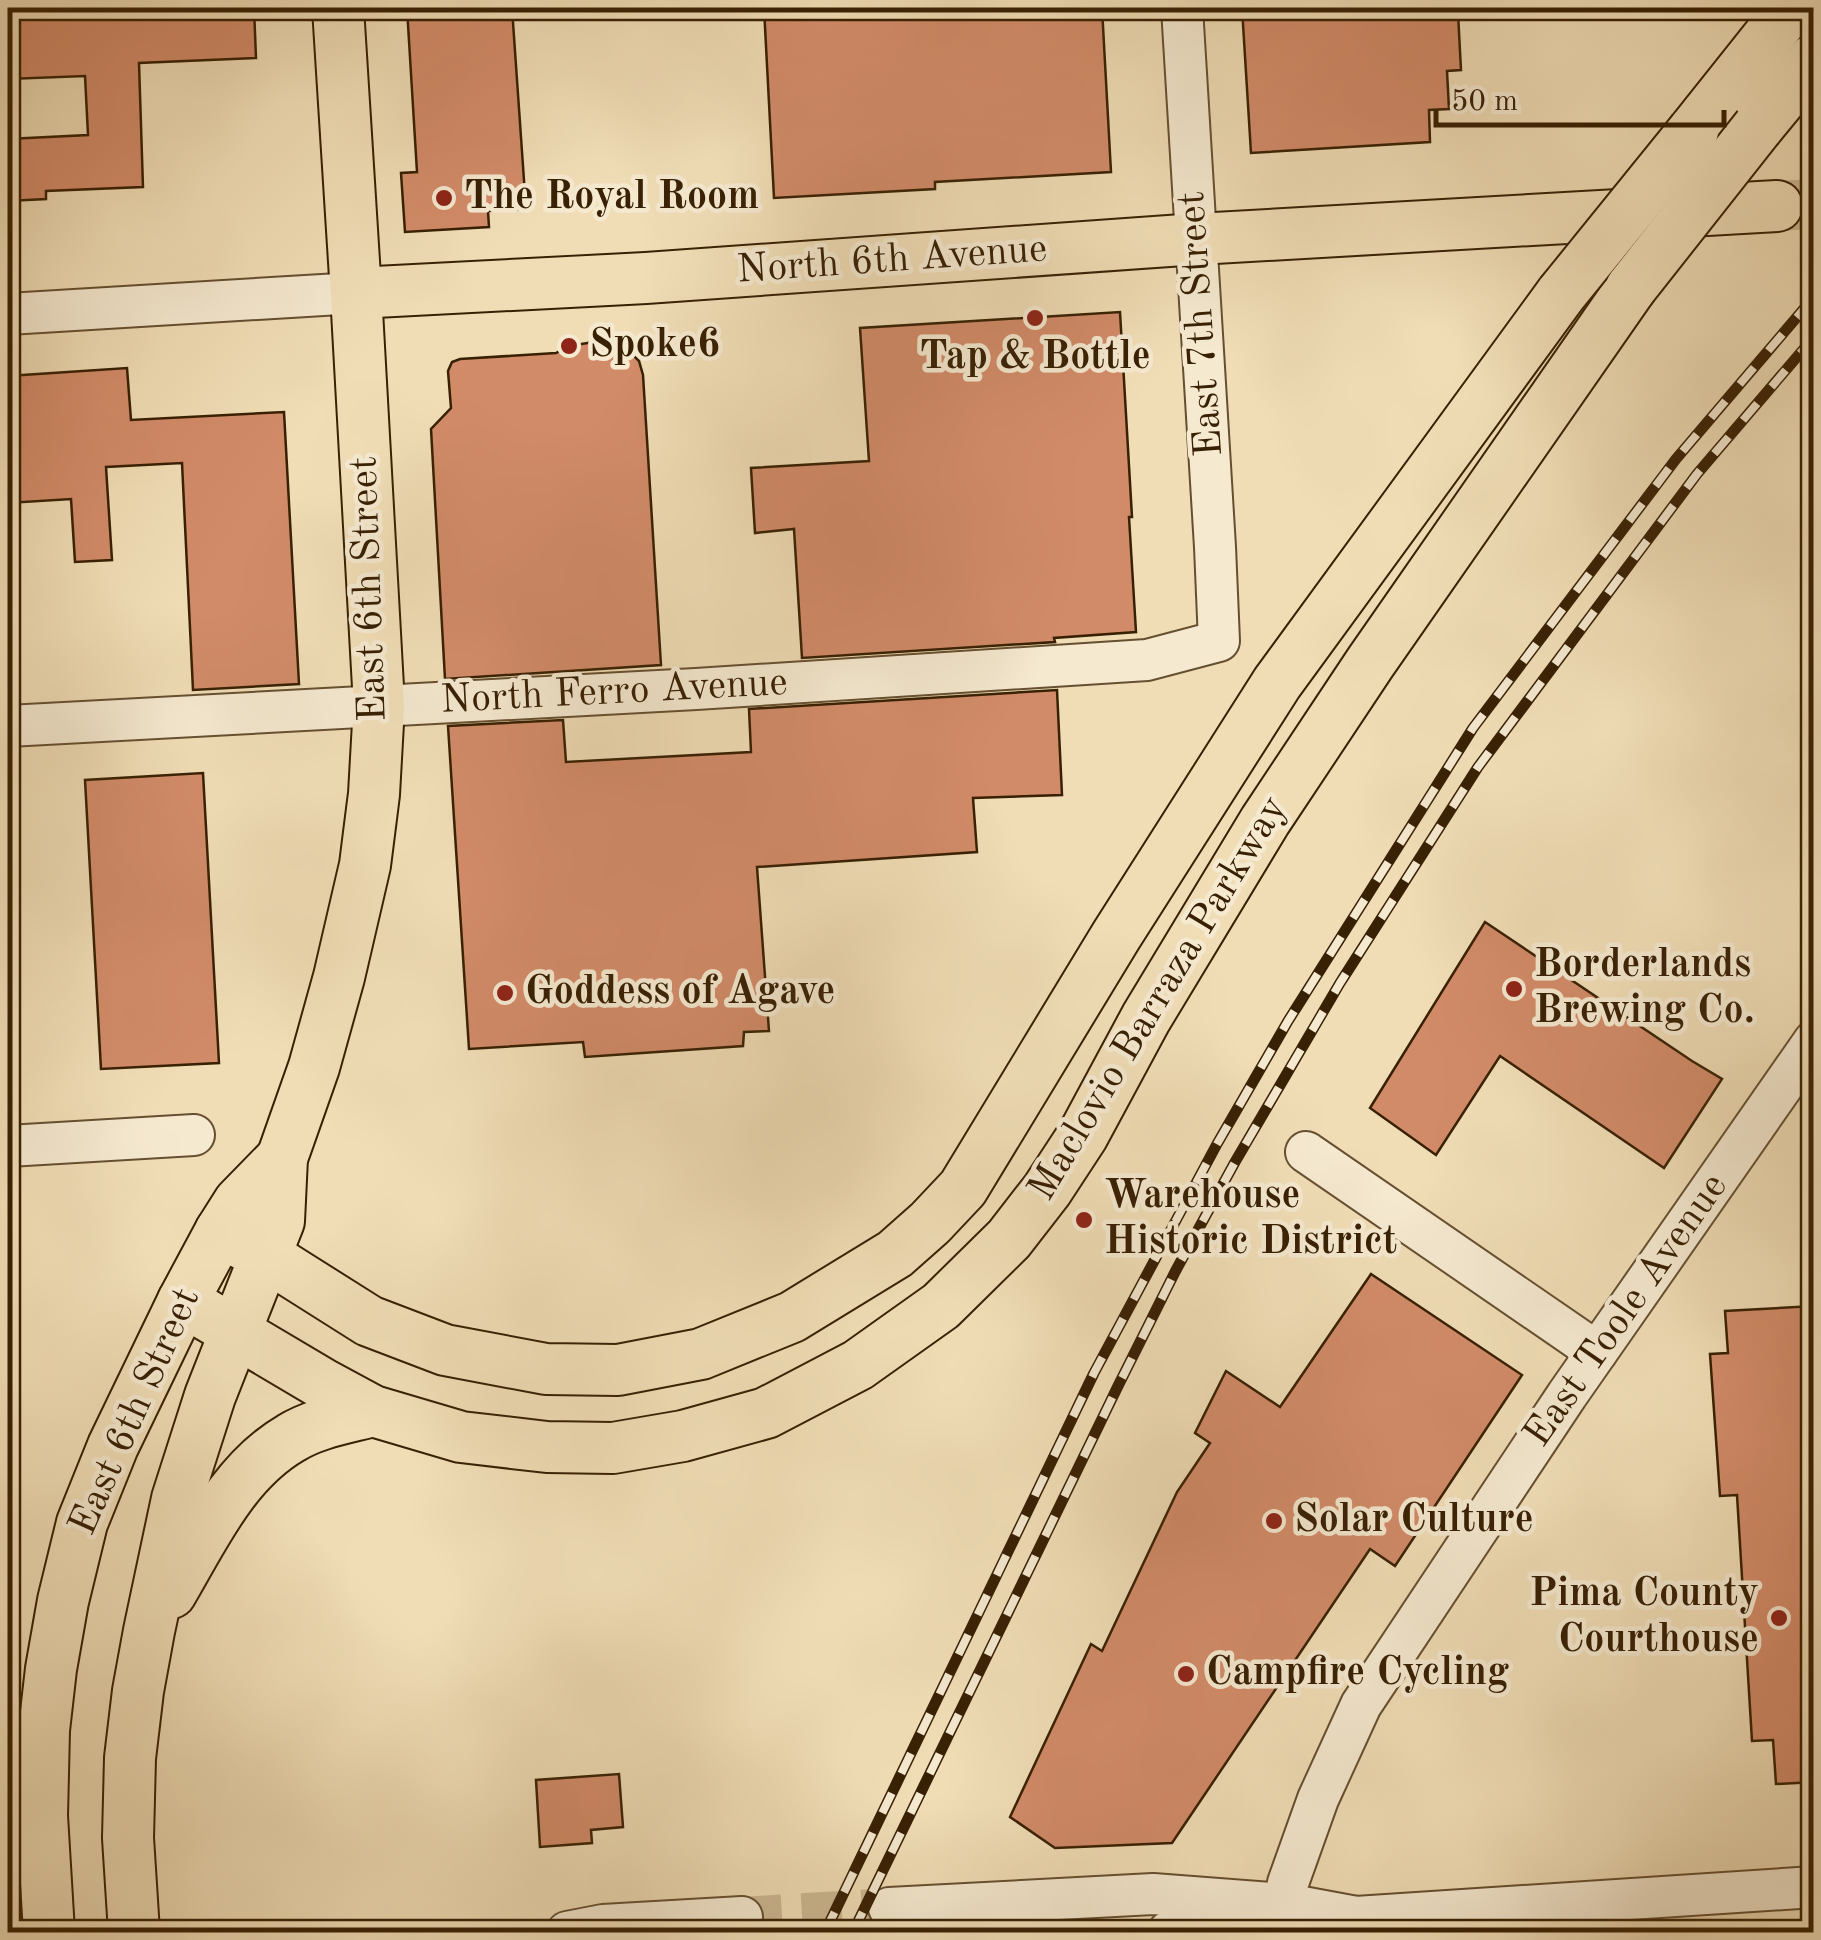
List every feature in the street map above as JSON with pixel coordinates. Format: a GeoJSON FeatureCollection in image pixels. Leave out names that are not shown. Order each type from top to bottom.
{"type":"FeatureCollection","features":[{"type":"Feature","properties":{"kind":"main road","name":"East 6th Street"},"geometry":{"type":"LineString","coordinates":[[134,1932],[128,1838],[130,1758],[138,1692],[177,1499],[210,1396],[279,1221],[282,1158],[314,1067],[339,978],[365,865],[374,794],[379,705],[338,8]]}},
{"type":"Feature","properties":{"kind":"main road","name":"Maclovio Barraza Parkway"},"geometry":{"type":"LineString","coordinates":[[220,1232],[369,1321],[444,1350],[546,1370],[618,1370],[701,1354],[792,1317],[895,1254],[963,1188],[1277,683],[1561,294],[1790,8]]}},
{"type":"Feature","properties":{"kind":"main road","name":"Maclovio Barraza Parkway"},"geometry":{"type":"LineString","coordinates":[[183,1301],[374,1411],[461,1437],[547,1447],[613,1448],[683,1436],[766,1413],[858,1364],[941,1306],[1009,1239],[1047,1190],[1084,1135],[1146,1018],[1266,820],[1381,647],[1631,288],[1814,59]]}},
{"type":"Feature","properties":{"kind":"main road","name":"North 6th Avenue"},"geometry":{"type":"LineString","coordinates":[[356,293],[1777,206]]}},
{"type":"Feature","properties":{"kind":"main road","name":"East 6th Street"},"geometry":{"type":"LineString","coordinates":[[50,1932],[42,1816],[44,1730],[62,1601],[82,1523],[106,1462],[220,1232],[239,1202],[282,1158]]}},
{"type":"Feature","properties":{"kind":"main road"},"geometry":{"type":"LineString","coordinates":[[149,1632],[224,1504],[254,1466],[292,1437],[374,1411]]}},
{"type":"Feature","properties":{"kind":"street","name":"East 7th Street"},"geometry":{"type":"LineString","coordinates":[[1182,8],[1219,640]]}},
{"type":"Feature","properties":{"kind":"street","name":"North 6th Avenue"},"geometry":{"type":"LineString","coordinates":[[8,314],[356,293]]}},
{"type":"Feature","properties":{"kind":"street","name":"North Ferro Avenue"},"geometry":{"type":"LineString","coordinates":[[8,726],[1147,660],[1219,640]]}},
{"type":"Feature","properties":{"kind":"street","name":"East Toole Avenue"},"geometry":{"type":"LineString","coordinates":[[1287,1918],[1288,1883],[1318,1800],[1361,1705],[1597,1352],[1799,1096],[1814,1041]]}},
{"type":"Feature","properties":{"kind":"street"},"geometry":{"type":"LineString","coordinates":[[8,1146],[194,1135]]}},
{"type":"Feature","properties":{"kind":"street"},"geometry":{"type":"LineString","coordinates":[[1306,1152],[1597,1352]]}},
{"type":"Feature","properties":{"kind":"street"},"geometry":{"type":"LineString","coordinates":[[1168,1932],[1287,1918],[1356,1917],[1814,1887]]}},
{"type":"Feature","properties":{"kind":"street"},"geometry":{"type":"LineString","coordinates":[[890,1908],[1153,1894],[1287,1918]]}},
{"type":"Feature","properties":{"kind":"street"},"geometry":{"type":"LineString","coordinates":[[567,1932],[604,1925],[742,1917]]}},
{"type":"Feature","properties":{"kind":"building"},"geometry":{"type":"Polygon","coordinates":[[[8,8],[254,8],[256,58],[139,63],[143,187],[46,191],[46,199],[8,201],[8,139],[88,135],[85,76],[8,79],[8,8]]]}},
{"type":"Feature","properties":{"kind":"building"},"geometry":{"type":"Polygon","coordinates":[[[407,8],[512,8],[526,209],[488,211],[489,227],[405,232],[401,173],[417,172],[407,8]]]}},
{"type":"Feature","properties":{"kind":"building"},"geometry":{"type":"Polygon","coordinates":[[[764,8],[1102,8],[1111,172],[935,182],[935,189],[774,198],[764,8]]]}},
{"type":"Feature","properties":{"kind":"building"},"geometry":{"type":"Polygon","coordinates":[[[1242,8],[1416,8],[1416,15],[1458,13],[1461,70],[1447,71],[1449,109],[1429,110],[1430,142],[1251,153],[1242,8]]]}},
{"type":"Feature","properties":{"kind":"building"},"geometry":{"type":"Polygon","coordinates":[[[1120,312],[1136,632],[1054,638],[1055,642],[802,658],[794,529],[755,533],[751,468],[869,461],[860,328],[1120,312]]]}},
{"type":"Feature","properties":{"kind":"building"},"geometry":{"type":"Polygon","coordinates":[[[615,342],[628,350],[639,361],[643,375],[661,665],[445,679],[431,429],[451,408],[448,371],[452,362],[556,353],[569,346],[615,342]]]}},
{"type":"Feature","properties":{"kind":"building"},"geometry":{"type":"Polygon","coordinates":[[[127,368],[131,420],[284,412],[299,684],[193,690],[182,463],[106,467],[112,560],[75,562],[71,499],[8,503],[8,376],[127,368]]]}},
{"type":"Feature","properties":{"kind":"building"},"geometry":{"type":"Polygon","coordinates":[[[1057,690],[1062,795],[973,798],[977,852],[757,867],[769,1031],[744,1032],[743,1046],[585,1057],[583,1042],[469,1049],[448,726],[563,720],[566,762],[751,752],[749,709],[1057,690]]]}},
{"type":"Feature","properties":{"kind":"building"},"geometry":{"type":"Polygon","coordinates":[[[203,773],[219,1063],[101,1069],[85,780],[203,773]]]}},
{"type":"Feature","properties":{"kind":"building","name":"Borderlands Brewing Co."},"geometry":{"type":"Polygon","coordinates":[[[1485,922],[1722,1079],[1664,1168],[1500,1056],[1436,1155],[1370,1108],[1485,922]]]}},
{"type":"Feature","properties":{"kind":"building"},"geometry":{"type":"Polygon","coordinates":[[[1371,1274],[1522,1375],[1395,1566],[1370,1549],[1172,1843],[1055,1848],[1010,1817],[1091,1644],[1102,1651],[1177,1492],[1210,1443],[1195,1433],[1226,1371],[1280,1407],[1371,1274]]]}},
{"type":"Feature","properties":{"kind":"building","name":"Pima County Courthouse"},"geometry":{"type":"Polygon","coordinates":[[[1814,1306],[1814,1782],[1776,1784],[1773,1740],[1752,1741],[1737,1495],[1720,1496],[1710,1354],[1728,1353],[1725,1311],[1814,1306]]]}},
{"type":"Feature","properties":{"kind":"building"},"geometry":{"type":"Polygon","coordinates":[[[619,1774],[623,1827],[591,1830],[592,1843],[540,1847],[536,1780],[619,1774]]]}},
{"type":"Feature","properties":{"kind":"tunnel"},"geometry":{"type":"LineString","coordinates":[[1777,206],[1814,204]]}},
{"type":"Feature","properties":{"kind":"tunnel"},"geometry":{"type":"LineString","coordinates":[[742,1917],[889,1908]]}},
{"type":"Feature","properties":{"kind":"railway"},"geometry":{"type":"LineString","coordinates":[[825,1932],[1094,1373],[1288,1021],[1473,728],[1676,459],[1814,297]]}},
{"type":"Feature","properties":{"kind":"railway"},"geometry":{"type":"LineString","coordinates":[[853,1932],[1175,1272],[1340,983],[1478,767],[1697,474],[1814,337]]}},
{"type":"Feature","properties":{"kind":"place","name":"The Royal Room"},"geometry":{"type":"Point","coordinates":[444,198]}},
{"type":"Feature","properties":{"kind":"place","name":"Tap & Bottle"},"geometry":{"type":"Point","coordinates":[1035,318]}},
{"type":"Feature","properties":{"kind":"place","name":"Spoke6"},"geometry":{"type":"Point","coordinates":[569,346]}},
{"type":"Feature","properties":{"kind":"place","name":"Borderlands Brewing Co."},"geometry":{"type":"Point","coordinates":[1514,989]}},
{"type":"Feature","properties":{"kind":"place","name":"Goddess of Agave"},"geometry":{"type":"Point","coordinates":[505,993]}},
{"type":"Feature","properties":{"kind":"place","name":"Warehouse Historic District"},"geometry":{"type":"Point","coordinates":[1084,1220]}},
{"type":"Feature","properties":{"kind":"place","name":"Solar Culture"},"geometry":{"type":"Point","coordinates":[1274,1521]}},
{"type":"Feature","properties":{"kind":"place","name":"Pima County Courthouse"},"geometry":{"type":"Point","coordinates":[1779,1618]}},
{"type":"Feature","properties":{"kind":"place","name":"Campfire Cycling"},"geometry":{"type":"Point","coordinates":[1186,1674]}}]}
